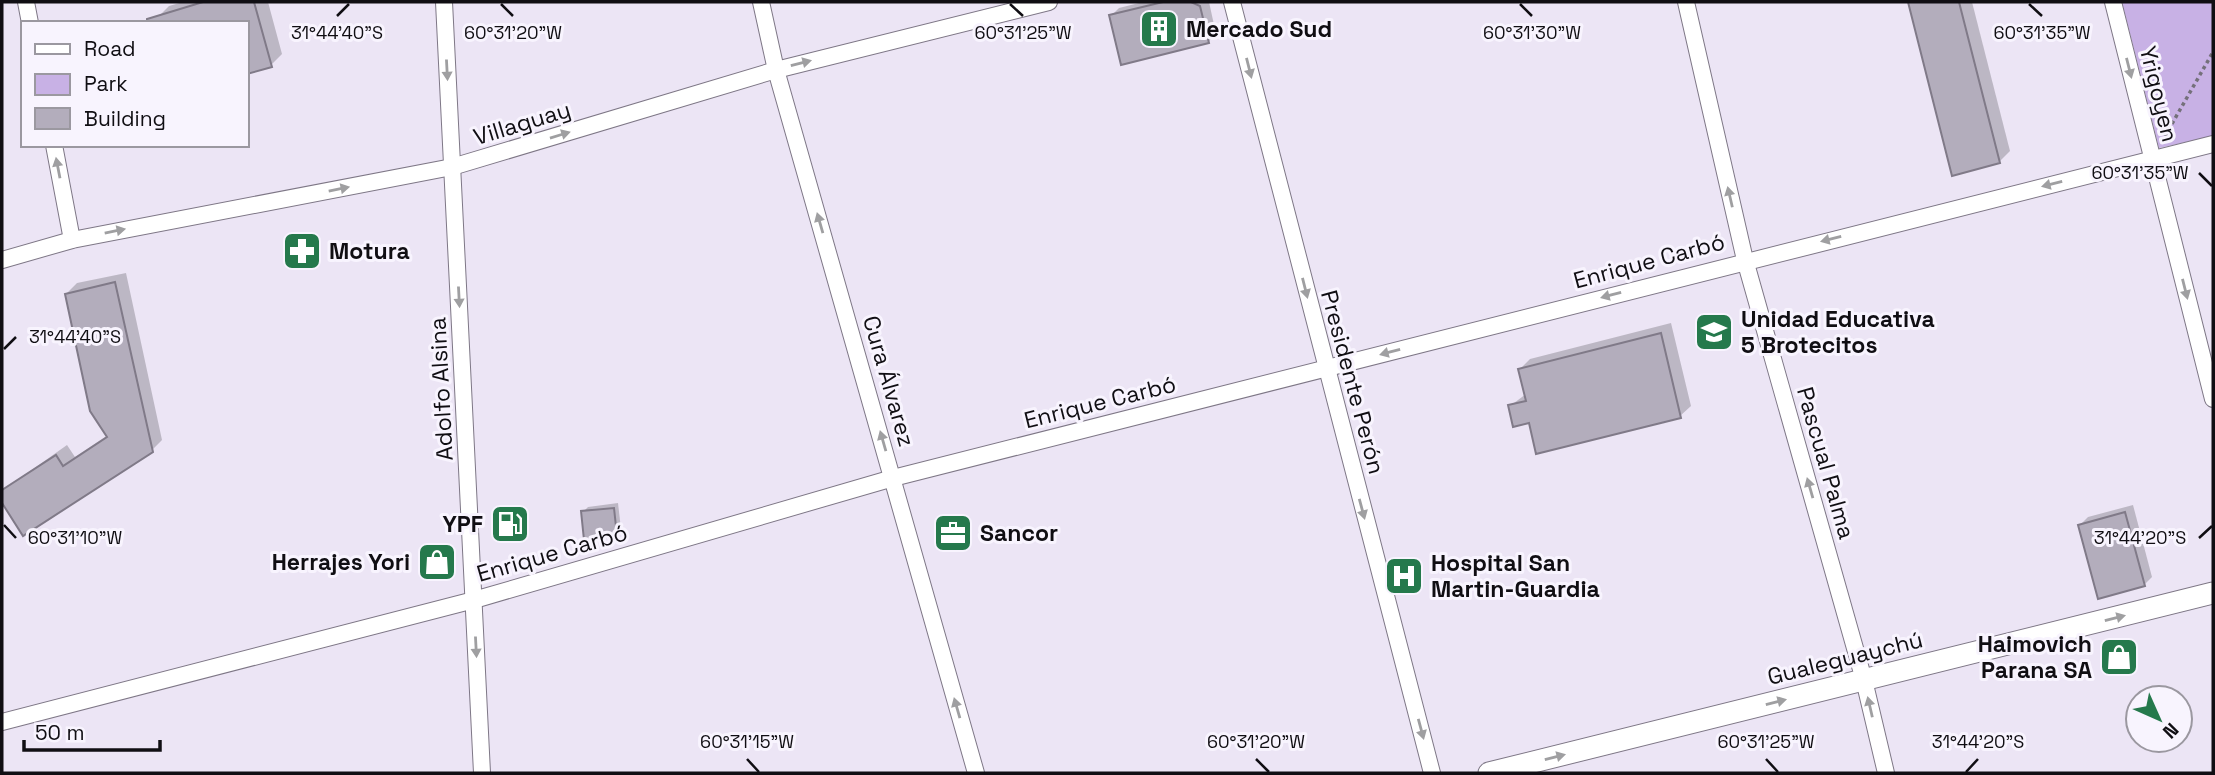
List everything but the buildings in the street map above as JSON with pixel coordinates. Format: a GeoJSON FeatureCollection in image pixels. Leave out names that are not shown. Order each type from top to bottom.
{"type":"FeatureCollection","features":[{"type":"Feature","properties":{"kind":"street"},"geometry":{"type":"LineString","coordinates":[[26,2],[30,21]]}},
{"type":"Feature","properties":{"kind":"street","name":"Adolfo Alsina"},"geometry":{"type":"LineString","coordinates":[[444,2],[482,773]]}},
{"type":"Feature","properties":{"kind":"street","name":"Cura Álvarez"},"geometry":{"type":"LineString","coordinates":[[761,2],[776,69],[976,773]]}},
{"type":"Feature","properties":{"kind":"street","name":"Villaguay"},"geometry":{"type":"LineString","coordinates":[[2,260],[72,240],[452,167],[776,69],[1049,2]]}},
{"type":"Feature","properties":{"kind":"street","name":"Presidente Perón"},"geometry":{"type":"LineString","coordinates":[[1232,2],[1325,369],[1432,773]]}},
{"type":"Feature","properties":{"kind":"street","name":"Pascual Palma"},"geometry":{"type":"LineString","coordinates":[[1686,2],[1745,260],[1864,680],[1886,773]]}},
{"type":"Feature","properties":{"kind":"street","name":"Yrigoyen"},"geometry":{"type":"LineString","coordinates":[[2113,2],[2213,399]]}},
{"type":"Feature","properties":{"kind":"street","name":"Enrique Carbó"},"geometry":{"type":"LineString","coordinates":[[2,722],[474,600],[893,478],[1745,260],[2213,144]]}},
{"type":"Feature","properties":{"kind":"street"},"geometry":{"type":"LineString","coordinates":[[54,147],[72,240]]}},
{"type":"Feature","properties":{"kind":"street","name":"Gualeguaychú"},"geometry":{"type":"LineString","coordinates":[[1489,773],[2213,593]]}},
{"type":"Feature","properties":{"kind":"path"},"geometry":{"type":"LineString","coordinates":[[2151,160],[2213,52]]}},
{"type":"Feature","properties":{"kind":"green space"},"geometry":{"type":"Polygon","coordinates":[[[2122,2],[2213,2],[2213,136],[2159,148],[2122,2]]]}},
{"type":"Feature","properties":{"kind":"place","name":"Mercado Sud"},"geometry":{"type":"Point","coordinates":[1159,29]}},
{"type":"Feature","properties":{"kind":"place","name":"Motura"},"geometry":{"type":"Point","coordinates":[302,251]}},
{"type":"Feature","properties":{"kind":"place","name":"Unidad Educativa 5 Brotecitos"},"geometry":{"type":"Point","coordinates":[1714,332]}},
{"type":"Feature","properties":{"kind":"place","name":"YPF"},"geometry":{"type":"Point","coordinates":[510,524]}},
{"type":"Feature","properties":{"kind":"place","name":"Sancor"},"geometry":{"type":"Point","coordinates":[953,533]}},
{"type":"Feature","properties":{"kind":"place","name":"Herrajes Yori"},"geometry":{"type":"Point","coordinates":[437,562]}},
{"type":"Feature","properties":{"kind":"place","name":"Hospital San Martin-Guardia"},"geometry":{"type":"Point","coordinates":[1404,576]}},
{"type":"Feature","properties":{"kind":"place","name":"Haimovich Parana SA"},"geometry":{"type":"Point","coordinates":[2119,657]}}]}
